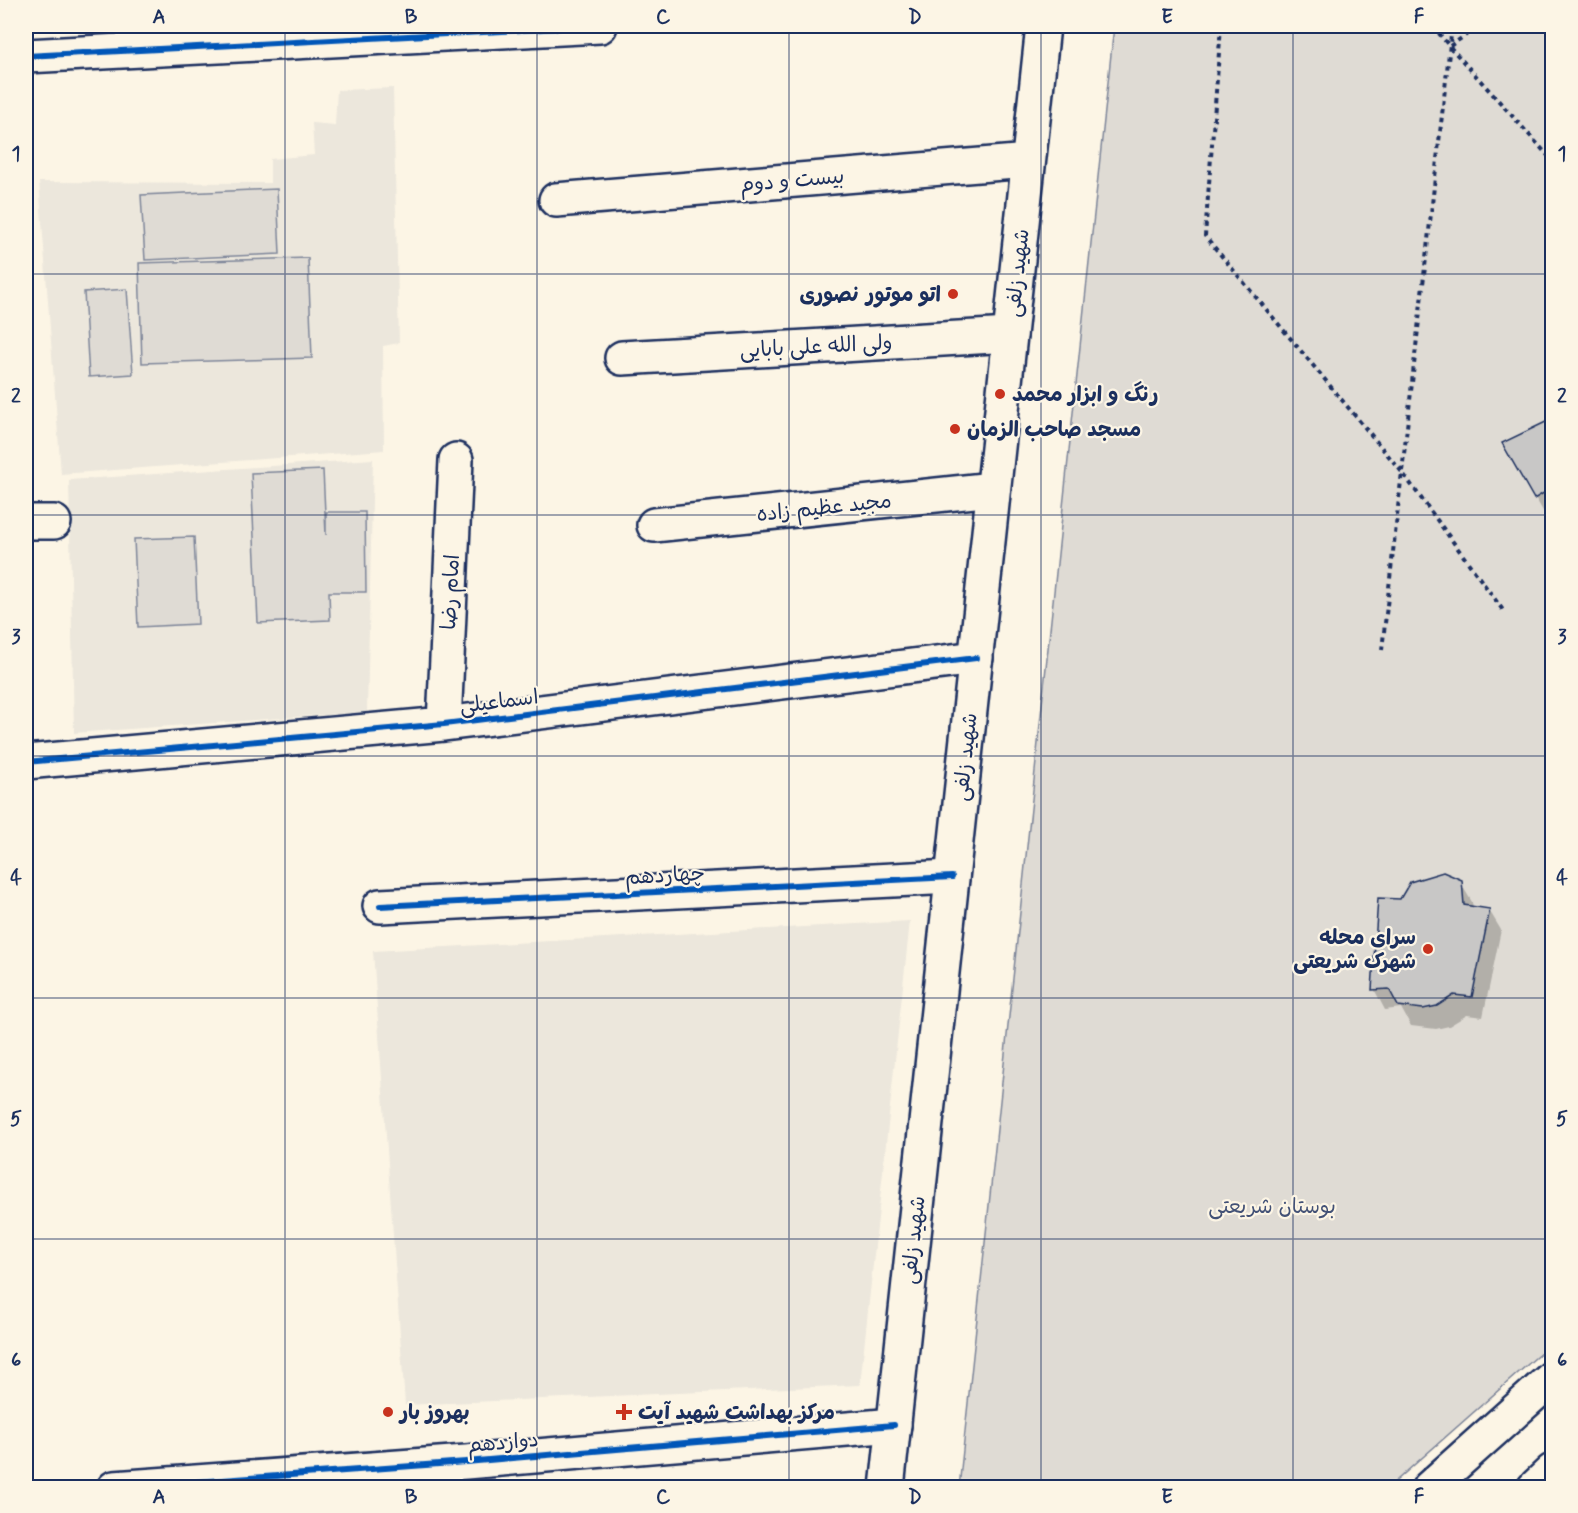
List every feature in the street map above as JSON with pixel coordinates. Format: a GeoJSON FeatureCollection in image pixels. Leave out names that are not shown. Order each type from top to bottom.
{"type":"FeatureCollection","features":[{"type":"Feature","properties":{"kind":"street"},"geometry":{"type":"LineString","coordinates":[[26,56],[600,26]]}},
{"type":"Feature","properties":{"kind":"street","name":"شهید زلفی"},"geometry":{"type":"LineString","coordinates":[[887,1488],[1043,26]]}},
{"type":"Feature","properties":{"kind":"street","name":"بیست و دوم"},"geometry":{"type":"LineString","coordinates":[[556,200],[1028,161]]}},
{"type":"Feature","properties":{"kind":"street","name":"ولی الله علی‌ بابایی"},"geometry":{"type":"LineString","coordinates":[[622,358],[1010,335]]}},
{"type":"Feature","properties":{"kind":"street","name":"امام رضا"},"geometry":{"type":"LineString","coordinates":[[444,724],[456,460]]}},
{"type":"Feature","properties":{"kind":"street","name":"مجید عظیم زاده"},"geometry":{"type":"LineString","coordinates":[[654,525],[993,489]]}},
{"type":"Feature","properties":{"kind":"street","name":"اسماعیلی"},"geometry":{"type":"LineString","coordinates":[[26,762],[444,724],[976,658]]}},
{"type":"Feature","properties":{"kind":"street","name":"چهاردهم"},"geometry":{"type":"LineString","coordinates":[[380,906],[952,877]]}},
{"type":"Feature","properties":{"kind":"street"},"geometry":{"type":"LineString","coordinates":[[1429,1488],[1552,1378]]}},
{"type":"Feature","properties":{"kind":"street","name":"دوازدهم"},"geometry":{"type":"LineString","coordinates":[[114,1488],[466,1462],[894,1425]]}},
{"type":"Feature","properties":{"kind":"street"},"geometry":{"type":"LineString","coordinates":[[1534,1488],[1552,1471]]}},
{"type":"Feature","properties":{"kind":"path"},"geometry":{"type":"LineString","coordinates":[[1221,26],[1205,236],[1402,472],[1505,613]]}},
{"type":"Feature","properties":{"kind":"path"},"geometry":{"type":"LineString","coordinates":[[1433,26],[1552,160]]}},
{"type":"Feature","properties":{"kind":"path"},"geometry":{"type":"LineString","coordinates":[[1382,650],[1452,26]]}},
{"type":"Feature","properties":{"kind":"path"},"geometry":{"type":"LineString","coordinates":[[1450,47],[1479,26]]}},
{"type":"Feature","properties":{"kind":"shaded area"},"geometry":{"type":"Polygon","coordinates":[[[393,88],[399,343],[383,346],[384,450],[61,474],[39,182],[270,183],[270,159],[314,155],[312,123],[335,125],[337,90],[393,88]]]}},
{"type":"Feature","properties":{"kind":"shaded area"},"geometry":{"type":"Polygon","coordinates":[[[373,459],[367,712],[74,733],[69,480],[373,459]]]}},
{"type":"Feature","properties":{"kind":"shaded area"},"geometry":{"type":"Polygon","coordinates":[[[910,921],[860,1385],[405,1405],[373,951],[910,921]]]}},
{"type":"Feature","properties":{"kind":"green space","name":"بوستان شریعتی"},"geometry":{"type":"Polygon","coordinates":[[[1114,26],[1552,26],[1552,1343],[1389,1487],[959,1488],[1114,26]]]}},
{"type":"Feature","properties":{"kind":"green space"},"geometry":{"type":"Polygon","coordinates":[[[277,189],[280,254],[145,260],[141,195],[277,189]]]}},
{"type":"Feature","properties":{"kind":"green space"},"geometry":{"type":"Polygon","coordinates":[[[308,258],[312,358],[142,363],[139,263],[308,258]]]}},
{"type":"Feature","properties":{"kind":"green space"},"geometry":{"type":"Polygon","coordinates":[[[127,289],[133,374],[89,377],[84,292],[127,289]]]}},
{"type":"Feature","properties":{"kind":"green space"},"geometry":{"type":"Polygon","coordinates":[[[323,470],[326,535],[326,512],[365,512],[366,592],[329,592],[330,620],[258,623],[251,473],[323,470]]]}},
{"type":"Feature","properties":{"kind":"green space"},"geometry":{"type":"Polygon","coordinates":[[[194,537],[198,624],[138,627],[134,539],[194,537]]]}},
{"type":"Feature","properties":{"kind":"building"},"geometry":{"type":"Polygon","coordinates":[[[1552,419],[1552,488],[1534,499],[1502,443],[1552,419]]]}},
{"type":"Feature","properties":{"kind":"building","name":"سرای محله شهرک شریعتی"},"geometry":{"type":"Polygon","coordinates":[[[1443,872],[1462,880],[1464,905],[1490,909],[1472,997],[1454,995],[1437,1006],[1423,1009],[1398,1006],[1389,989],[1372,990],[1378,898],[1400,899],[1410,882],[1443,872]]]}},
{"type":"Feature","properties":{"kind":"cycle path"},"geometry":{"type":"LineString","coordinates":[[26,56],[600,26]]}},
{"type":"Feature","properties":{"kind":"cycle path"},"geometry":{"type":"LineString","coordinates":[[26,762],[444,724],[976,658]]}},
{"type":"Feature","properties":{"kind":"cycle path"},"geometry":{"type":"LineString","coordinates":[[380,906],[952,877]]}},
{"type":"Feature","properties":{"kind":"cycle path"},"geometry":{"type":"LineString","coordinates":[[114,1488],[466,1462],[894,1425]]}},
{"type":"Feature","properties":{"kind":"place","name":"اتو موتور نصوری"},"geometry":{"type":"Point","coordinates":[953,294]}},
{"type":"Feature","properties":{"kind":"place","name":"رنگ و ابزار محمد"},"geometry":{"type":"Point","coordinates":[1000,394]}},
{"type":"Feature","properties":{"kind":"place","name":"مسجد صاحب الزمان"},"geometry":{"type":"Point","coordinates":[955,429]}},
{"type":"Feature","properties":{"kind":"place","name":"سرای محله شهرک شریعتی"},"geometry":{"type":"Point","coordinates":[1428,949]}},
{"type":"Feature","properties":{"kind":"place","name":"بهروز بار"},"geometry":{"type":"Point","coordinates":[388,1412]}},
{"type":"Feature","properties":{"kind":"place","name":"مرکز بهداشت شهید آیت"},"geometry":{"type":"Point","coordinates":[624,1412]}}]}
